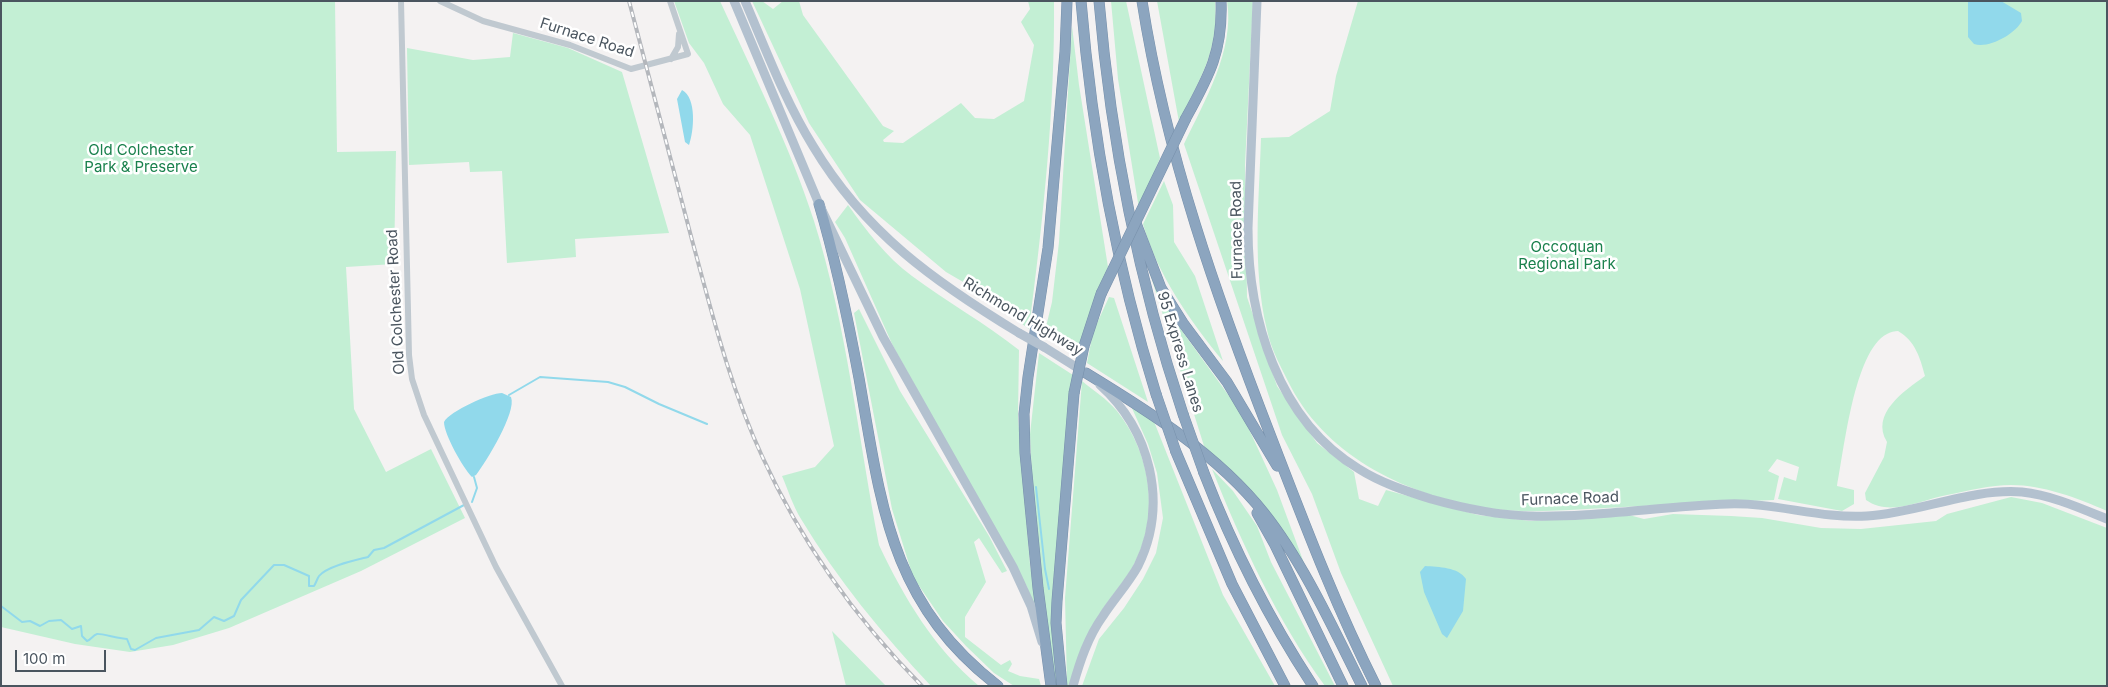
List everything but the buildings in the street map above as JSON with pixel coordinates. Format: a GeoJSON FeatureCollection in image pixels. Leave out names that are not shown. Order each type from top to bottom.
{"type":"FeatureCollection","features":[{"type":"Feature","properties":{"kind":"highway"},"geometry":{"type":"LineString","coordinates":[[1051,686],[1038,588],[1025,453],[1024,414],[1048,248],[1065,52],[1067,1]]}},
{"type":"Feature","properties":{"kind":"highway"},"geometry":{"type":"LineString","coordinates":[[1081,1],[1093,116],[1106,195],[1124,279],[1156,394],[1176,452],[1228,575],[1285,686]]}},
{"type":"Feature","properties":{"kind":"highway","name":"95 Express Lanes"},"geometry":{"type":"LineString","coordinates":[[1099,1],[1104,61],[1121,177],[1146,293],[1182,414],[1204,473],[1249,575],[1272,618],[1313,686]]}},
{"type":"Feature","properties":{"kind":"highway"},"geometry":{"type":"LineString","coordinates":[[1142,1],[1162,107],[1194,225],[1218,299],[1327,579],[1376,686]]}},
{"type":"Feature","properties":{"kind":"highway"},"geometry":{"type":"LineString","coordinates":[[1062,686],[1056,623],[1057,601],[1074,393],[1084,346],[1101,294],[1186,118],[1213,67],[1220,41],[1221,1]]}},
{"type":"Feature","properties":{"kind":"highway"},"geometry":{"type":"LineString","coordinates":[[1121,177],[1147,254],[1161,288],[1183,323],[1242,405],[1292,493]]}},
{"type":"Feature","properties":{"kind":"highway"},"geometry":{"type":"LineString","coordinates":[[819,204],[845,302],[880,499],[894,545],[914,589],[937,625],[961,653],[998,686]]}},
{"type":"Feature","properties":{"kind":"highway"},"geometry":{"type":"LineString","coordinates":[[1086,373],[1148,411],[1220,467],[1252,499],[1284,541],[1362,686]]}},
{"type":"Feature","properties":{"kind":"highway"},"geometry":{"type":"LineString","coordinates":[[1220,467],[1241,491],[1265,526],[1343,686]]}},
{"type":"Feature","properties":{"kind":"main road"},"geometry":{"type":"LineString","coordinates":[[734,1],[819,204],[883,337],[1022,586],[1048,663]]}},
{"type":"Feature","properties":{"kind":"main road","name":"Richmond Highway"},"geometry":{"type":"LineString","coordinates":[[745,1],[796,117],[818,155],[855,204],[893,244],[934,279],[1086,373],[1113,398],[1136,429],[1151,476],[1153,511],[1146,544],[1138,564],[1093,632],[1073,686]]}},
{"type":"Feature","properties":{"kind":"main road","name":"Furnace Road"},"geometry":{"type":"LineString","coordinates":[[1257,1],[1248,228],[1248,254],[1254,301],[1275,366],[1298,412],[1325,443],[1358,469],[1382,481],[1440,502],[1482,511],[1523,516],[1742,504],[1836,515],[1863,516],[1897,512],[1977,496],[2019,492],[2063,502],[2107,519]]}},
{"type":"Feature","properties":{"kind":"street","name":"Old Colchester Road"},"geometry":{"type":"LineString","coordinates":[[401,1],[409,355],[412,379],[424,415],[459,485],[496,567],[562,686]]}},
{"type":"Feature","properties":{"kind":"street","name":"Furnace Road"},"geometry":{"type":"LineString","coordinates":[[440,1],[483,21],[570,45],[631,69],[688,54],[670,1]]}},
{"type":"Feature","properties":{"kind":"street","name":"Furnace Road"},"geometry":{"type":"LineString","coordinates":[[671,59],[679,42],[678,26]]}},
{"type":"Feature","properties":{"kind":"green space","name":"Old Colchester Park & Preserve"},"geometry":{"type":"Polygon","coordinates":[[[1,1],[335,1],[337,152],[396,151],[394,264],[346,267],[354,409],[386,472],[431,449],[465,518],[361,571],[229,628],[173,645],[130,652],[75,644],[1,627],[1,1]]]}},
{"type":"Feature","properties":{"kind":"green space"},"geometry":{"type":"Polygon","coordinates":[[[674,1],[720,1],[770,110],[794,165],[814,221],[825,261],[844,341],[879,545],[910,603],[934,639],[979,686],[931,686],[878,627],[845,585],[801,519],[793,503],[782,476],[815,467],[834,446],[800,289],[750,135],[723,104],[704,63],[689,43],[674,1]]]}},
{"type":"Feature","properties":{"kind":"green space"},"geometry":{"type":"Polygon","coordinates":[[[752,1],[762,1],[773,9],[783,1],[799,1],[803,15],[883,126],[894,131],[883,140],[884,142],[903,143],[961,103],[975,118],[994,119],[1024,101],[1034,45],[1021,22],[1030,9],[1028,1],[1054,1],[1054,42],[1047,165],[1029,329],[970,286],[946,272],[860,200],[809,123],[752,1]]]}},
{"type":"Feature","properties":{"kind":"green space"},"geometry":{"type":"Polygon","coordinates":[[[1111,1],[1126,1],[1160,158],[1139,209],[1118,79],[1111,1]]]}},
{"type":"Feature","properties":{"kind":"green space"},"geometry":{"type":"Polygon","coordinates":[[[1157,1],[1215,1],[1214,35],[1211,50],[1201,78],[1179,122],[1157,1]]]}},
{"type":"Feature","properties":{"kind":"green space"},"geometry":{"type":"Polygon","coordinates":[[[1227,1],[1253,1],[1245,165],[1247,297],[1277,386],[1317,443],[1354,472],[1359,499],[1378,506],[1386,490],[1478,515],[1531,521],[1629,515],[1644,519],[1673,514],[1762,518],[1821,528],[1861,529],[1936,521],[1947,514],[2011,497],[2042,503],[2107,528],[2107,686],[1393,686],[1341,573],[1312,494],[1282,435],[1184,144],[1209,93],[1222,57],[1228,19],[1227,1]]]}},
{"type":"Feature","properties":{"kind":"green space","name":"Occoquan Regional Park"},"geometry":{"type":"Polygon","coordinates":[[[1358,1],[2107,1],[2107,511],[2060,493],[2035,487],[2011,485],[1971,490],[1906,506],[1885,507],[1875,505],[1866,500],[1865,493],[1884,457],[1887,442],[1883,432],[1883,422],[1886,413],[1899,396],[1925,376],[1913,345],[1898,331],[1887,334],[1876,344],[1866,360],[1859,380],[1847,427],[1837,486],[1854,490],[1854,504],[1842,511],[1778,499],[1784,477],[1796,481],[1799,467],[1777,459],[1768,471],[1779,476],[1774,500],[1531,511],[1487,508],[1429,494],[1374,470],[1349,454],[1327,435],[1307,412],[1291,387],[1271,345],[1262,306],[1259,282],[1258,210],[1261,138],[1289,137],[1330,111],[1336,76],[1358,1]]]}},
{"type":"Feature","properties":{"kind":"green space"},"geometry":{"type":"Polygon","coordinates":[[[1072,26],[1079,85],[1108,267],[1076,355],[1044,335],[1052,302],[1059,242],[1072,26]]]}},
{"type":"Feature","properties":{"kind":"green space"},"geometry":{"type":"Polygon","coordinates":[[[513,33],[568,48],[622,72],[669,233],[575,239],[576,257],[507,263],[502,171],[470,172],[469,162],[409,165],[407,48],[473,60],[510,57],[513,33]]]}},
{"type":"Feature","properties":{"kind":"green space"},"geometry":{"type":"Polygon","coordinates":[[[1164,181],[1173,205],[1174,242],[1195,276],[1223,361],[1176,296],[1149,243],[1143,224],[1164,181]]]}},
{"type":"Feature","properties":{"kind":"green space"},"geometry":{"type":"Polygon","coordinates":[[[848,205],[877,243],[903,269],[1019,350],[1018,417],[1030,564],[1039,623],[1027,587],[893,346],[845,238],[835,222],[848,205]]]}},
{"type":"Feature","properties":{"kind":"green space"},"geometry":{"type":"Polygon","coordinates":[[[1147,264],[1177,324],[1242,414],[1277,490],[1304,563],[1276,521],[1254,495],[1204,446],[1147,264]]]}},
{"type":"Feature","properties":{"kind":"green space"},"geometry":{"type":"Polygon","coordinates":[[[1109,297],[1114,298],[1148,402],[1087,363],[1093,332],[1109,297]]]}},
{"type":"Feature","properties":{"kind":"green space"},"geometry":{"type":"Polygon","coordinates":[[[859,309],[900,391],[989,536],[1007,571],[1002,573],[979,538],[974,542],[986,582],[965,617],[965,637],[1001,665],[1010,660],[1012,664],[1008,671],[1020,676],[1039,679],[1041,686],[1014,686],[994,673],[943,621],[913,577],[892,509],[854,313],[859,309]]]}},
{"type":"Feature","properties":{"kind":"green space"},"geometry":{"type":"Polygon","coordinates":[[[1039,353],[1073,375],[1053,586],[1060,686],[1055,686],[1032,478],[1030,434],[1039,353]]]}},
{"type":"Feature","properties":{"kind":"green space"},"geometry":{"type":"Polygon","coordinates":[[[1082,381],[1117,411],[1128,427],[1144,463],[1148,482],[1149,502],[1144,540],[1137,558],[1129,573],[1094,623],[1070,686],[1067,686],[1065,598],[1082,381]]]}},
{"type":"Feature","properties":{"kind":"green space"},"geometry":{"type":"Polygon","coordinates":[[[1131,406],[1153,419],[1223,595],[1275,686],[1082,686],[1099,639],[1124,608],[1143,579],[1156,553],[1163,518],[1157,473],[1148,444],[1131,406]]]}},
{"type":"Feature","properties":{"kind":"green space"},"geometry":{"type":"Polygon","coordinates":[[[1212,469],[1233,491],[1257,526],[1271,562],[1335,686],[1325,686],[1276,608],[1235,525],[1212,469]]]}},
{"type":"Feature","properties":{"kind":"green space"},"geometry":{"type":"Polygon","coordinates":[[[832,631],[886,686],[846,686],[832,631]]]}},
{"type":"Feature","properties":{"kind":"water"},"geometry":{"type":"Polygon","coordinates":[[[1968,1],[2001,1],[2021,13],[2022,21],[2014,31],[2001,39],[1987,44],[1974,44],[1968,37],[1968,1]]]}},
{"type":"Feature","properties":{"kind":"water"},"geometry":{"type":"Polygon","coordinates":[[[682,90],[687,94],[692,107],[693,124],[689,145],[685,142],[677,99],[682,90]]]}},
{"type":"Feature","properties":{"kind":"water"},"geometry":{"type":"Polygon","coordinates":[[[502,393],[511,397],[512,404],[509,414],[493,449],[476,475],[472,477],[455,451],[444,422],[454,413],[471,403],[502,393]]]}},
{"type":"Feature","properties":{"kind":"water"},"geometry":{"type":"Polygon","coordinates":[[[1425,566],[1453,570],[1463,575],[1466,579],[1463,611],[1447,638],[1442,634],[1424,592],[1420,572],[1425,566]]]}},
{"type":"Feature","properties":{"kind":"waterway"},"geometry":{"type":"LineString","coordinates":[[509,395],[540,377],[608,382],[625,387],[659,404],[707,424]]}},
{"type":"Feature","properties":{"kind":"waterway"},"geometry":{"type":"LineString","coordinates":[[472,502],[477,488],[474,477]]}},
{"type":"Feature","properties":{"kind":"waterway"},"geometry":{"type":"LineString","coordinates":[[1036,487],[1049,589]]}},
{"type":"Feature","properties":{"kind":"waterway"},"geometry":{"type":"LineString","coordinates":[[1,606],[22,622],[30,621],[40,626],[49,621],[61,620],[72,629],[81,626],[82,636],[87,641],[94,635],[102,634],[127,639],[131,649],[135,650],[156,638],[199,630],[214,617],[224,621],[234,616],[241,600],[274,565],[284,565],[309,576],[309,586],[314,586],[319,576],[328,569],[368,557],[374,550],[384,548],[464,505]]}},
{"type":"Feature","properties":{"kind":"railway"},"geometry":{"type":"LineString","coordinates":[[629,1],[714,322],[740,403],[762,456],[794,519],[832,578],[875,634],[922,686]]}}]}
